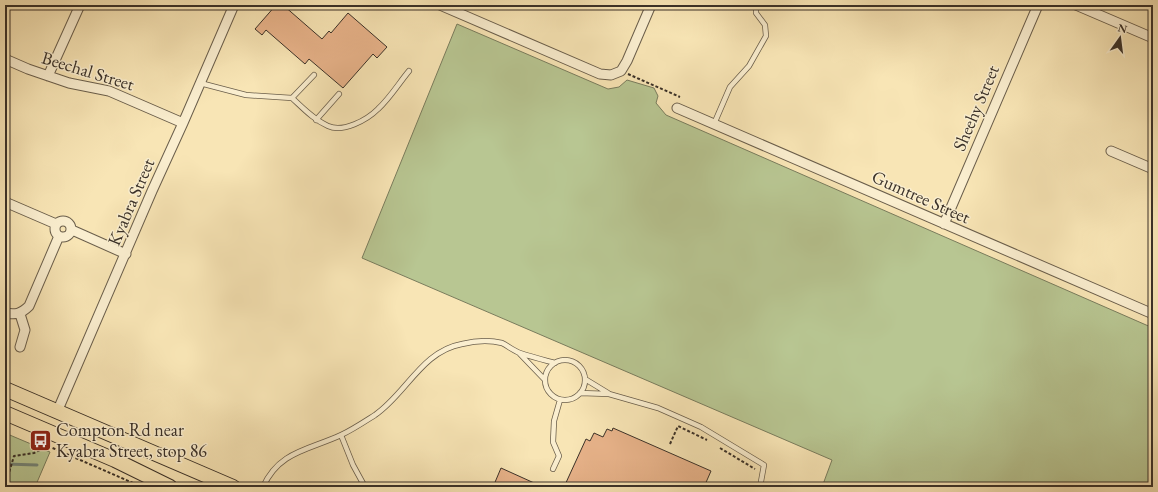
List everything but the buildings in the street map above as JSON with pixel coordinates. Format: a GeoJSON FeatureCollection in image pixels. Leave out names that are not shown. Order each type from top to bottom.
{"type":"FeatureCollection","features":[{"type":"Feature","properties":{"kind":"main road"},"geometry":{"type":"LineString","coordinates":[[5,389],[233,487]]}},
{"type":"Feature","properties":{"kind":"main road"},"geometry":{"type":"LineString","coordinates":[[5,413],[51,440],[115,460],[170,487]]}},
{"type":"Feature","properties":{"kind":"street"},"geometry":{"type":"LineString","coordinates":[[48,76],[80,5]]}},
{"type":"Feature","properties":{"kind":"street","name":"Kyabra Street"},"geometry":{"type":"LineString","coordinates":[[57,412],[234,5]]}},
{"type":"Feature","properties":{"kind":"street"},"geometry":{"type":"LineString","coordinates":[[440,5],[600,74],[611,75],[621,71],[627,61],[651,5]]}},
{"type":"Feature","properties":{"kind":"street","name":"Sheehy Street"},"geometry":{"type":"LineString","coordinates":[[944,224],[1038,5]]}},
{"type":"Feature","properties":{"kind":"street"},"geometry":{"type":"LineString","coordinates":[[1076,5],[1153,38]]}},
{"type":"Feature","properties":{"kind":"street","name":"Beechal Street"},"geometry":{"type":"LineString","coordinates":[[5,59],[69,83],[109,91],[183,123]]}},
{"type":"Feature","properties":{"kind":"street","name":"Gumtree Street"},"geometry":{"type":"LineString","coordinates":[[677,108],[1153,314]]}},
{"type":"Feature","properties":{"kind":"street"},"geometry":{"type":"LineString","coordinates":[[1111,151],[1153,169]]}},
{"type":"Feature","properties":{"kind":"street"},"geometry":{"type":"LineString","coordinates":[[5,202],[56,224]]}},
{"type":"Feature","properties":{"kind":"street"},"geometry":{"type":"LineString","coordinates":[[56,224],[60,221],[66,221],[71,225],[72,230],[126,254]]}},
{"type":"Feature","properties":{"kind":"street"},"geometry":{"type":"LineString","coordinates":[[56,224],[55,229],[59,236]]}},
{"type":"Feature","properties":{"kind":"street"},"geometry":{"type":"LineString","coordinates":[[59,236],[67,236],[72,230]]}},
{"type":"Feature","properties":{"kind":"street"},"geometry":{"type":"LineString","coordinates":[[5,313],[12,315],[20,314],[29,306],[59,236]]}},
{"type":"Feature","properties":{"kind":"street"},"geometry":{"type":"LineString","coordinates":[[20,314],[25,330],[20,347]]}},
{"type":"Feature","properties":{"kind":"lane"},"geometry":{"type":"LineString","coordinates":[[714,124],[730,87],[749,66],[766,36],[765,25],[756,13],[756,5]]}},
{"type":"Feature","properties":{"kind":"lane"},"geometry":{"type":"LineString","coordinates":[[200,83],[246,95],[292,98],[316,120],[329,127],[338,129],[353,125],[374,113],[409,71]]}},
{"type":"Feature","properties":{"kind":"lane"},"geometry":{"type":"LineString","coordinates":[[292,98],[314,75]]}},
{"type":"Feature","properties":{"kind":"lane"},"geometry":{"type":"LineString","coordinates":[[316,120],[339,94]]}},
{"type":"Feature","properties":{"kind":"lane"},"geometry":{"type":"LineString","coordinates":[[263,487],[279,463],[293,454],[341,435],[375,415],[390,403],[426,363],[441,352],[461,344],[483,341],[502,343],[518,353],[545,380],[549,392],[560,400],[572,399],[580,393],[583,389],[585,379],[583,372],[576,364],[566,360],[555,363],[549,369],[545,380]]}},
{"type":"Feature","properties":{"kind":"lane"},"geometry":{"type":"LineString","coordinates":[[518,353],[555,363]]}},
{"type":"Feature","properties":{"kind":"lane"},"geometry":{"type":"LineString","coordinates":[[585,379],[609,394]]}},
{"type":"Feature","properties":{"kind":"lane"},"geometry":{"type":"LineString","coordinates":[[580,393],[609,394],[658,408],[701,427],[764,465],[760,487]]}},
{"type":"Feature","properties":{"kind":"lane"},"geometry":{"type":"LineString","coordinates":[[553,469],[559,456],[553,442],[554,420],[560,400]]}},
{"type":"Feature","properties":{"kind":"lane"},"geometry":{"type":"LineString","coordinates":[[341,435],[353,465],[365,487]]}},
{"type":"Feature","properties":{"kind":"path"},"geometry":{"type":"LineString","coordinates":[[621,71],[680,97]]}},
{"type":"Feature","properties":{"kind":"path"},"geometry":{"type":"LineString","coordinates":[[670,444],[678,426],[708,441]]}},
{"type":"Feature","properties":{"kind":"path"},"geometry":{"type":"LineString","coordinates":[[5,486],[14,456],[34,453],[51,440],[135,484]]}},
{"type":"Feature","properties":{"kind":"path"},"geometry":{"type":"LineString","coordinates":[[719,448],[755,469]]}},
{"type":"Feature","properties":{"kind":"green space"},"geometry":{"type":"Polygon","coordinates":[[[457,24],[608,89],[619,87],[627,80],[654,88],[658,96],[656,103],[666,115],[1153,328],[1153,487],[822,487],[832,460],[362,258],[457,24]]]}},
{"type":"Feature","properties":{"kind":"green space"},"geometry":{"type":"Polygon","coordinates":[[[5,433],[50,452],[35,487],[5,487],[5,433]]]}},
{"type":"Feature","properties":{"kind":"waterway"},"geometry":{"type":"LineString","coordinates":[[5,464],[37,465]]}},
{"type":"Feature","properties":{"kind":"place","name":"Compton Rd near Kyabra Street, stop 86"},"geometry":{"type":"Point","coordinates":[40,440]}}]}
